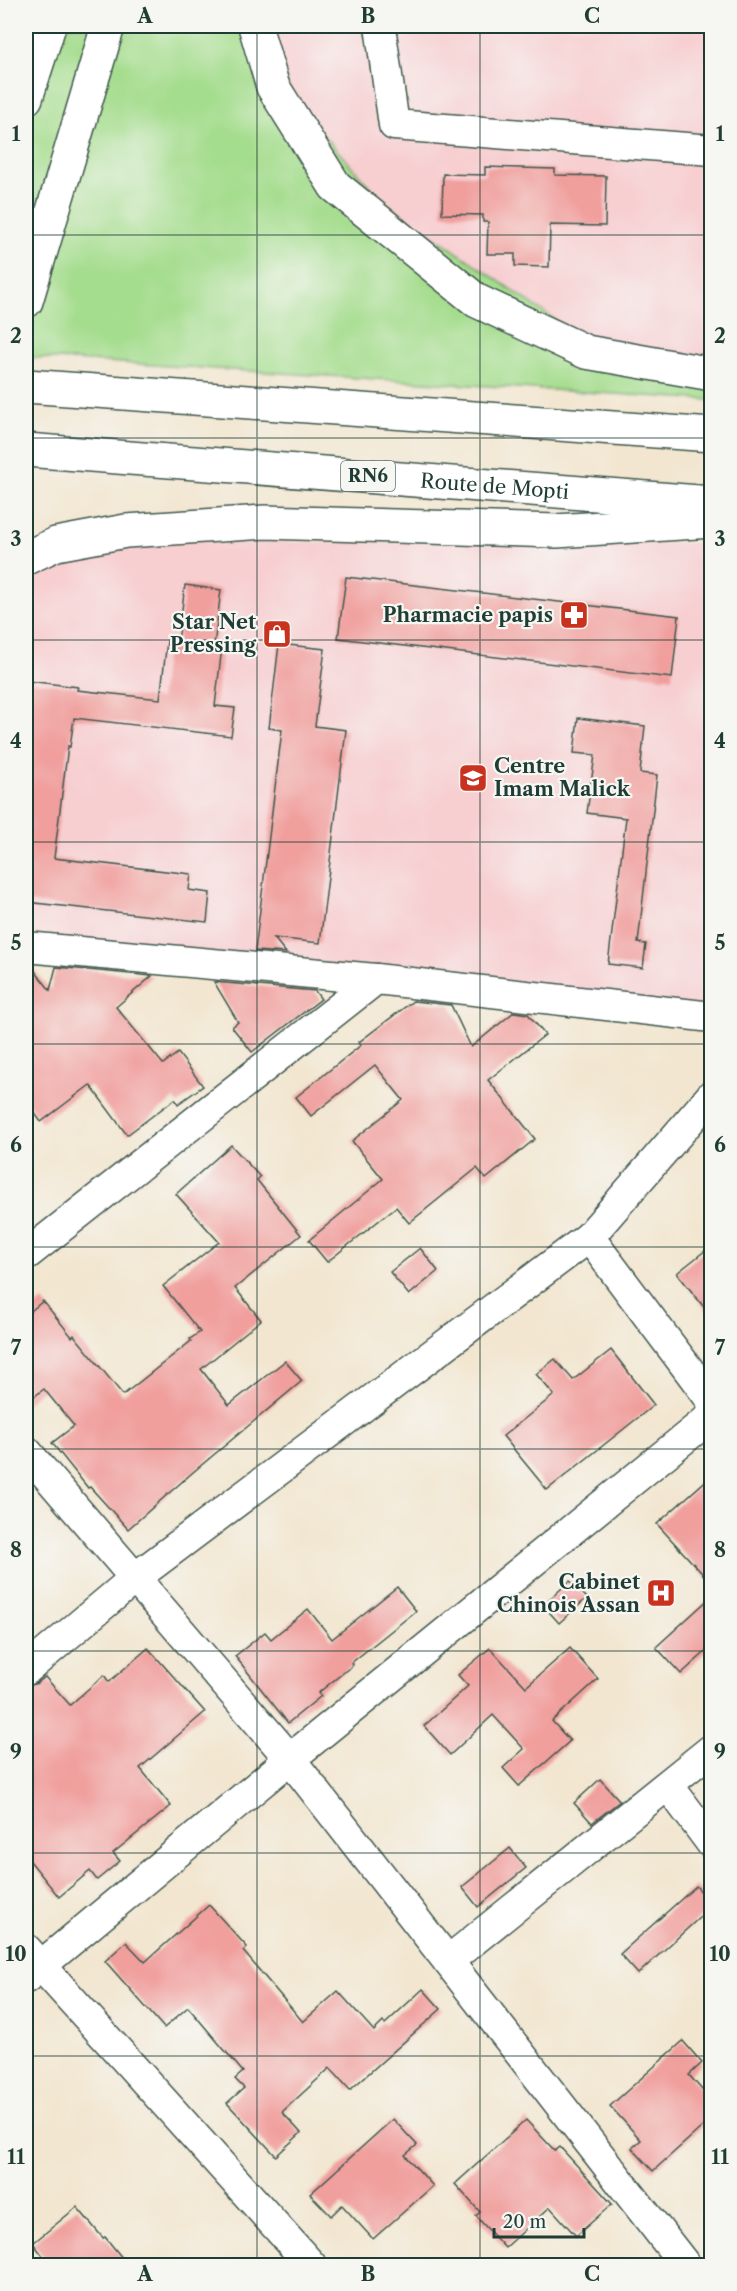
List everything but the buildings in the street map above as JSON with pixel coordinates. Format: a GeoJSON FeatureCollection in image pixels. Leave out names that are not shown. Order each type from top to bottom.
{"type":"FeatureCollection","features":[{"type":"Feature","properties":{"kind":"main road"},"geometry":{"type":"LineString","coordinates":[[26,98],[48,26]]}},
{"type":"Feature","properties":{"kind":"main road"},"geometry":{"type":"LineString","coordinates":[[26,301],[108,26]]}},
{"type":"Feature","properties":{"kind":"main road"},"geometry":{"type":"LineString","coordinates":[[255,26],[273,87],[335,186],[477,301],[586,352],[711,374]]}},
{"type":"Feature","properties":{"kind":"main road"},"geometry":{"type":"LineString","coordinates":[[26,386],[711,435]]}},
{"type":"Feature","properties":{"kind":"main road","name":"Route de Mopti"},"geometry":{"type":"LineString","coordinates":[[26,450],[711,503]]}},
{"type":"Feature","properties":{"kind":"main road"},"geometry":{"type":"LineString","coordinates":[[26,558],[56,544],[126,531],[265,522],[556,531],[711,521]]}},
{"type":"Feature","properties":{"kind":"street"},"geometry":{"type":"LineString","coordinates":[[380,26],[394,125],[711,150]]}},
{"type":"Feature","properties":{"kind":"street"},"geometry":{"type":"LineString","coordinates":[[26,947],[376,979],[711,1017]]}},
{"type":"Feature","properties":{"kind":"street"},"geometry":{"type":"LineString","coordinates":[[26,1254],[376,979]]}},
{"type":"Feature","properties":{"kind":"street"},"geometry":{"type":"LineString","coordinates":[[26,1671],[135,1578],[590,1237],[711,1095]]}},
{"type":"Feature","properties":{"kind":"street"},"geometry":{"type":"LineString","coordinates":[[590,1237],[711,1401]]}},
{"type":"Feature","properties":{"kind":"street"},"geometry":{"type":"LineString","coordinates":[[312,2265],[30,1964],[290,1759],[711,1416]]}},
{"type":"Feature","properties":{"kind":"street"},"geometry":{"type":"LineString","coordinates":[[26,1451],[290,1759],[686,2265]]}},
{"type":"Feature","properties":{"kind":"street"},"geometry":{"type":"LineString","coordinates":[[448,1962],[711,1749]]}},
{"type":"Feature","properties":{"kind":"street"},"geometry":{"type":"LineString","coordinates":[[668,1785],[711,1844]]}},
{"type":"Feature","properties":{"kind":"shaded area"},"geometry":{"type":"Polygon","coordinates":[[[273,26],[711,26],[711,379],[612,359],[384,202],[291,100],[273,26]]]}},
{"type":"Feature","properties":{"kind":"shaded area"},"geometry":{"type":"Polygon","coordinates":[[[159,537],[288,542],[711,543],[711,1017],[26,947],[26,576],[159,537]]]}},
{"type":"Feature","properties":{"kind":"green space"},"geometry":{"type":"Polygon","coordinates":[[[26,26],[273,26],[291,100],[384,202],[612,359],[711,379],[711,400],[26,357],[26,26]]]}},
{"type":"Feature","properties":{"kind":"place","name":"Pharmacie papis"},"geometry":{"type":"Point","coordinates":[574,615]}},
{"type":"Feature","properties":{"kind":"place","name":"Star Net Pressing"},"geometry":{"type":"Point","coordinates":[277,634]}},
{"type":"Feature","properties":{"kind":"place","name":"Centre Imam Malick"},"geometry":{"type":"Point","coordinates":[473,778]}},
{"type":"Feature","properties":{"kind":"place","name":"Cabinet Chinois Assan"},"geometry":{"type":"Point","coordinates":[661,1593]}}]}
